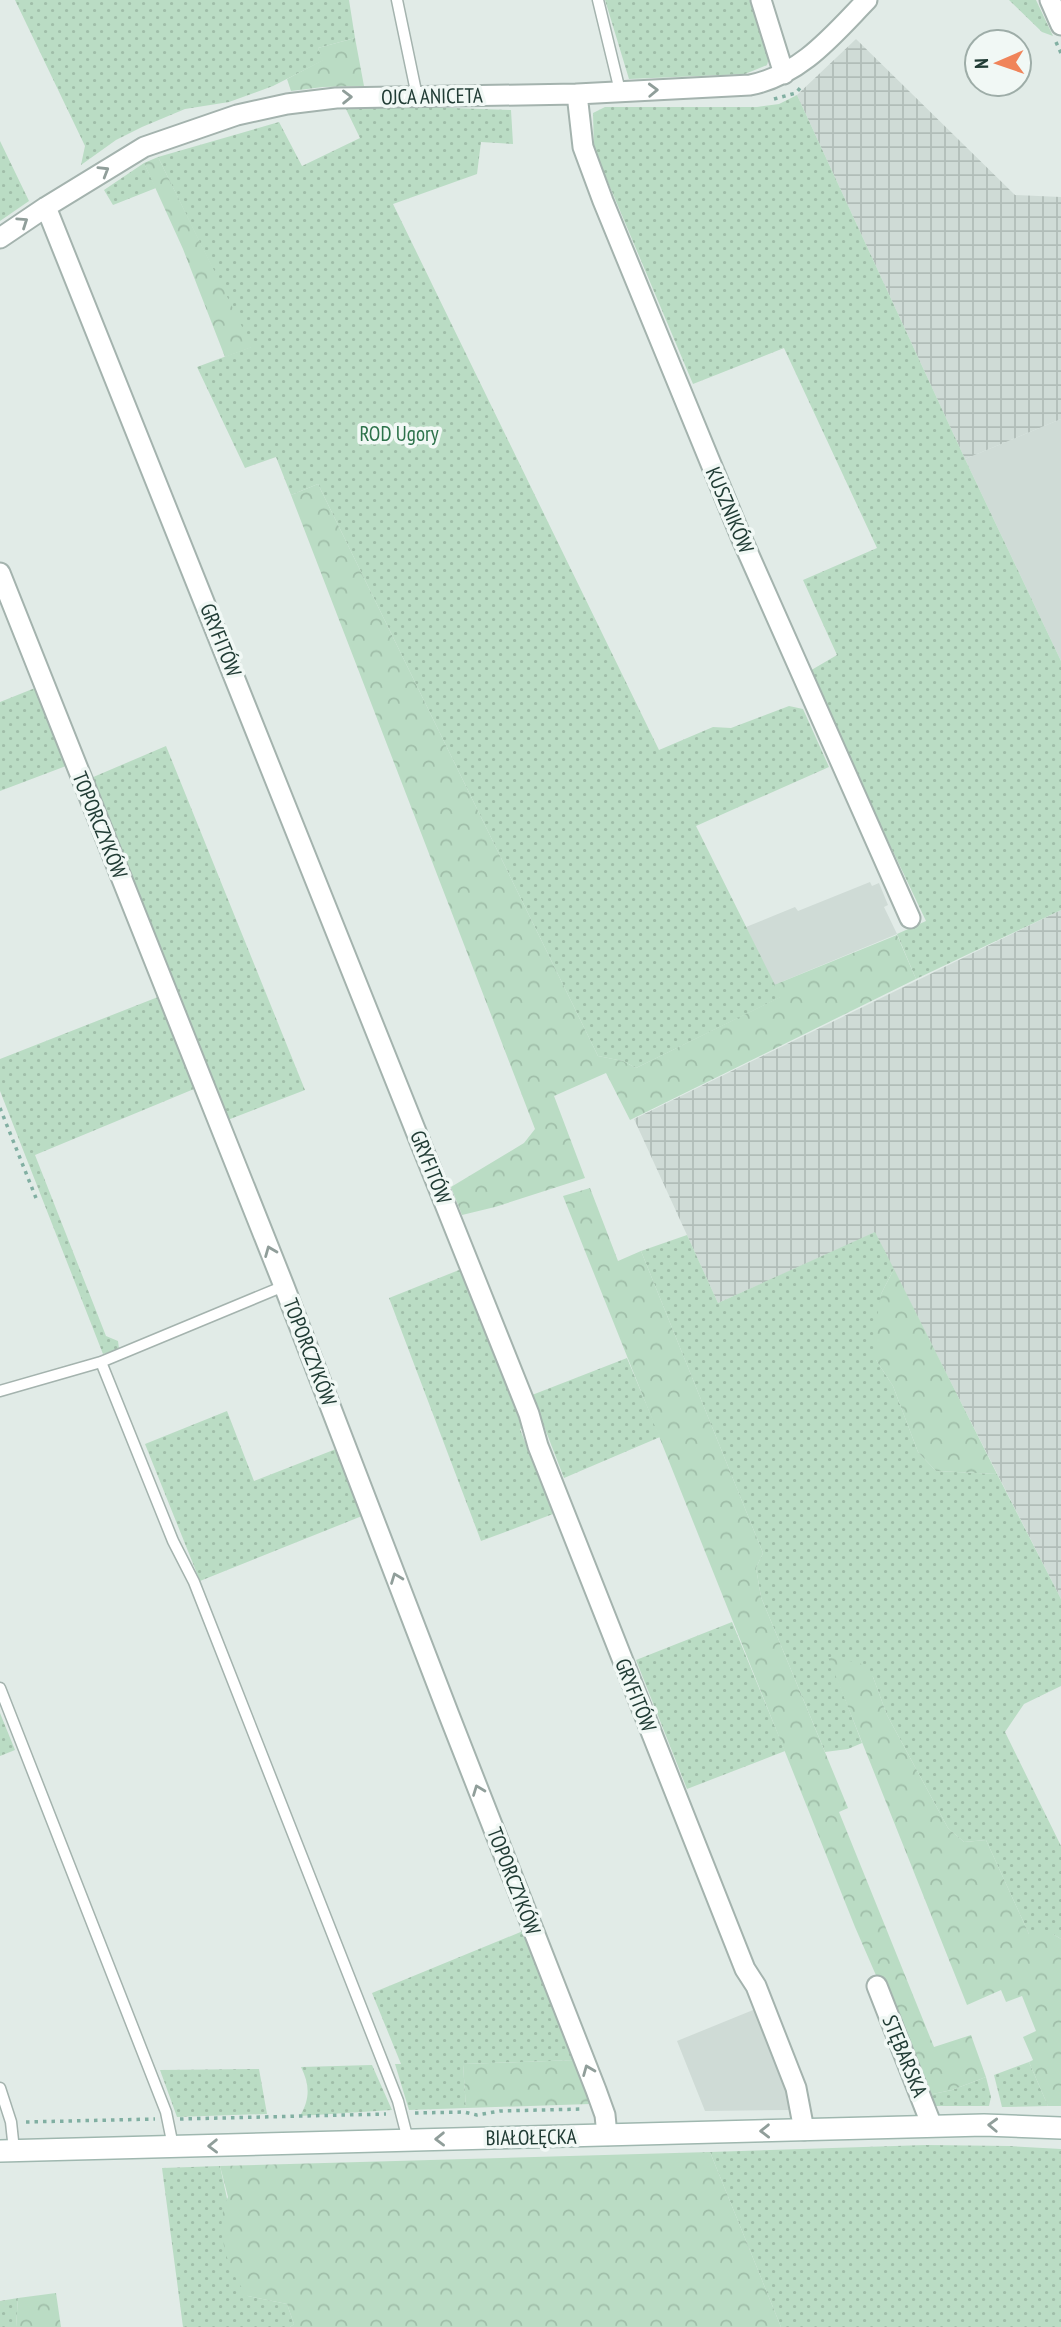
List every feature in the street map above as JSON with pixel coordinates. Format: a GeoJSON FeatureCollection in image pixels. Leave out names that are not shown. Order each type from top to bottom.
{"type":"FeatureCollection","features":[{"type":"Feature","properties":{"kind":"street"},"geometry":{"type":"LineString","coordinates":[[761,0],[784,74]]}},
{"type":"Feature","properties":{"kind":"street","name":"OJCA ANICETA"},"geometry":{"type":"LineString","coordinates":[[0,238],[144,147],[237,115],[287,104],[336,98],[578,94],[743,86],[768,81],[784,74],[816,52],[867,0]]}},
{"type":"Feature","properties":{"kind":"street"},"geometry":{"type":"LineString","coordinates":[[1050,0],[1061,25]]}},
{"type":"Feature","properties":{"kind":"street","name":"KUSZNIKÓW"},"geometry":{"type":"LineString","coordinates":[[578,94],[583,147],[603,201],[741,537],[911,918]]}},
{"type":"Feature","properties":{"kind":"street","name":"GRYFITÓW"},"geometry":{"type":"LineString","coordinates":[[46,207],[459,1237],[529,1414],[538,1446],[745,1969],[756,1986],[796,2088],[804,2130]]}},
{"type":"Feature","properties":{"kind":"street","name":"TOPORCZYKÓW"},"geometry":{"type":"LineString","coordinates":[[0,573],[285,1286],[606,2125]]}},
{"type":"Feature","properties":{"kind":"street","name":"STĘBARSKA"},"geometry":{"type":"LineString","coordinates":[[877,1986],[932,2126]]}},
{"type":"Feature","properties":{"kind":"street","name":"BIAŁOŁĘCKA"},"geometry":{"type":"LineString","coordinates":[[7,2151],[408,2140],[606,2125],[804,2130],[984,2125],[1061,2128]]}},
{"type":"Feature","properties":{"kind":"lane"},"geometry":{"type":"LineString","coordinates":[[397,0],[417,96]]}},
{"type":"Feature","properties":{"kind":"lane"},"geometry":{"type":"LineString","coordinates":[[598,0],[620,92]]}},
{"type":"Feature","properties":{"kind":"lane"},"geometry":{"type":"LineString","coordinates":[[0,1391],[101,1362],[285,1286]]}},
{"type":"Feature","properties":{"kind":"lane"},"geometry":{"type":"LineString","coordinates":[[101,1362],[173,1541],[194,1582],[402,2113],[408,2140]]}},
{"type":"Feature","properties":{"kind":"lane"},"geometry":{"type":"LineString","coordinates":[[0,1688],[168,2119],[173,2147]]}},
{"type":"Feature","properties":{"kind":"lane"},"geometry":{"type":"LineString","coordinates":[[0,2088],[11,2122],[7,2151]]}},
{"type":"Feature","properties":{"kind":"path"},"geometry":{"type":"LineString","coordinates":[[0,1108],[36,1198]]}},
{"type":"Feature","properties":{"kind":"path"},"geometry":{"type":"LineString","coordinates":[[11,2122],[464,2112],[477,2115],[500,2111],[587,2109],[606,2125]]}},
{"type":"Feature","properties":{"kind":"shaded area"},"geometry":{"type":"Polygon","coordinates":[[[856,39],[1015,195],[1061,197],[1061,419],[965,459],[797,95],[856,39]]]}},
{"type":"Feature","properties":{"kind":"shaded area"},"geometry":{"type":"Polygon","coordinates":[[[1061,419],[1061,661],[965,459],[1061,419]]]}},
{"type":"Feature","properties":{"kind":"shaded area"},"geometry":{"type":"Polygon","coordinates":[[[870,882],[872,886],[879,883],[888,905],[884,907],[897,934],[774,985],[746,927],[795,907],[798,911],[870,882]]]}},
{"type":"Feature","properties":{"kind":"shaded area"},"geometry":{"type":"Polygon","coordinates":[[[1061,910],[1061,1599],[875,1233],[718,1303],[634,1119],[1061,910]]]}},
{"type":"Feature","properties":{"kind":"shaded area"},"geometry":{"type":"Polygon","coordinates":[[[758,2008],[791,2092],[789,2110],[705,2111],[677,2041],[758,2008]]]}},
{"type":"Feature","properties":{"kind":"green space"},"geometry":{"type":"Polygon","coordinates":[[[15,0],[349,0],[355,38],[318,48],[324,60],[273,86],[229,102],[185,109],[116,140],[81,165],[85,146],[15,0]]]}},
{"type":"Feature","properties":{"kind":"green space"},"geometry":{"type":"Polygon","coordinates":[[[605,0],[752,0],[770,55],[767,65],[745,74],[629,79],[605,0]]]}},
{"type":"Feature","properties":{"kind":"green space"},"geometry":{"type":"Polygon","coordinates":[[[1009,0],[1036,0],[1053,36],[1042,32],[1009,0]]]}},
{"type":"Feature","properties":{"kind":"green space"},"geometry":{"type":"Polygon","coordinates":[[[355,38],[364,86],[291,91],[287,79],[323,60],[318,48],[355,38]]]}},
{"type":"Feature","properties":{"kind":"green space"},"geometry":{"type":"Polygon","coordinates":[[[797,95],[1061,661],[1061,910],[916,979],[897,934],[926,921],[808,672],[837,655],[803,580],[877,548],[784,348],[693,384],[594,149],[593,113],[605,107],[757,107],[779,104],[797,95]]]}},
{"type":"Feature","properties":{"kind":"green space","name":"ROD Ugory"},"geometry":{"type":"Polygon","coordinates":[[[366,105],[511,110],[513,144],[481,142],[477,174],[393,204],[659,750],[713,727],[731,728],[789,706],[803,709],[829,767],[696,826],[781,997],[636,1068],[623,1061],[598,1056],[318,484],[291,495],[276,457],[245,468],[197,367],[251,347],[158,157],[279,122],[302,166],[360,138],[345,107],[366,105]]]}},
{"type":"Feature","properties":{"kind":"green space"},"geometry":{"type":"Polygon","coordinates":[[[0,141],[29,201],[0,221],[0,141]]]}},
{"type":"Feature","properties":{"kind":"green space"},"geometry":{"type":"Polygon","coordinates":[[[158,157],[252,347],[225,357],[183,249],[144,163],[158,157]]]}},
{"type":"Feature","properties":{"kind":"green space"},"geometry":{"type":"Polygon","coordinates":[[[144,163],[156,188],[113,205],[104,190],[144,163]]]}},
{"type":"Feature","properties":{"kind":"green space"},"geometry":{"type":"Polygon","coordinates":[[[318,484],[598,1056],[623,1061],[636,1068],[780,997],[774,985],[897,935],[916,979],[630,1120],[606,1073],[554,1096],[585,1178],[462,1215],[451,1187],[524,1143],[535,1129],[291,495],[318,484]]]}},
{"type":"Feature","properties":{"kind":"green space"},"geometry":{"type":"Polygon","coordinates":[[[35,688],[66,766],[0,791],[0,702],[35,688]]]}},
{"type":"Feature","properties":{"kind":"green space"},"geometry":{"type":"Polygon","coordinates":[[[166,746],[305,1090],[225,1121],[91,778],[166,746]]]}},
{"type":"Feature","properties":{"kind":"green space"},"geometry":{"type":"Polygon","coordinates":[[[158,997],[194,1089],[35,1155],[106,1336],[118,1341],[119,1349],[103,1354],[0,1091],[0,1059],[158,997]]]}},
{"type":"Feature","properties":{"kind":"green space"},"geometry":{"type":"Polygon","coordinates":[[[590,1188],[618,1261],[641,1251],[763,1553],[756,1568],[761,1597],[848,1808],[839,1812],[934,2047],[971,2035],[986,2077],[952,2090],[928,2095],[855,1927],[563,1196],[590,1188]]]}},
{"type":"Feature","properties":{"kind":"green space"},"geometry":{"type":"Polygon","coordinates":[[[875,1232],[894,1269],[881,1294],[876,1360],[893,1386],[918,1452],[936,1471],[997,1474],[1061,1599],[1061,1686],[1024,1704],[1005,1732],[1061,1846],[1061,1939],[1053,1934],[1029,1934],[986,1840],[964,1842],[948,1828],[887,1715],[873,1677],[829,1657],[862,1743],[848,1749],[825,1752],[761,1597],[756,1568],[763,1553],[641,1251],[687,1235],[718,1303],[875,1232]]]}},
{"type":"Feature","properties":{"kind":"green space"},"geometry":{"type":"Polygon","coordinates":[[[464,1268],[527,1426],[520,1429],[553,1514],[481,1541],[389,1298],[464,1268]]]}},
{"type":"Feature","properties":{"kind":"green space"},"geometry":{"type":"Polygon","coordinates":[[[894,1269],[997,1474],[936,1471],[918,1452],[893,1386],[876,1360],[876,1324],[881,1294],[894,1269]]]}},
{"type":"Feature","properties":{"kind":"green space"},"geometry":{"type":"Polygon","coordinates":[[[627,1358],[660,1437],[564,1478],[532,1395],[627,1358]]]}},
{"type":"Feature","properties":{"kind":"green space"},"geometry":{"type":"Polygon","coordinates":[[[227,1411],[254,1481],[336,1449],[362,1516],[200,1581],[145,1444],[227,1411]]]}},
{"type":"Feature","properties":{"kind":"green space"},"geometry":{"type":"Polygon","coordinates":[[[732,1622],[785,1751],[687,1789],[636,1660],[732,1622]]]}},
{"type":"Feature","properties":{"kind":"green space"},"geometry":{"type":"Polygon","coordinates":[[[828,1657],[860,1663],[873,1677],[887,1715],[948,1828],[964,1842],[986,1840],[1029,1934],[1053,1934],[1061,1939],[1061,2106],[1048,2106],[1029,2062],[1033,2060],[1023,2037],[1036,2031],[1022,1996],[1006,2002],[1001,1990],[967,2005],[828,1657]]]}},
{"type":"Feature","properties":{"kind":"green space"},"geometry":{"type":"Polygon","coordinates":[[[0,1713],[15,1750],[0,1756],[0,1713]]]}},
{"type":"Feature","properties":{"kind":"green space"},"geometry":{"type":"Polygon","coordinates":[[[523,1931],[576,2060],[463,2064],[466,2108],[409,2110],[395,2064],[401,2064],[372,1993],[523,1931]]]}},
{"type":"Feature","properties":{"kind":"green space"},"geometry":{"type":"Polygon","coordinates":[[[576,2060],[590,2104],[466,2108],[463,2064],[576,2060]]]}},
{"type":"Feature","properties":{"kind":"green space"},"geometry":{"type":"Polygon","coordinates":[[[1029,2062],[1048,2106],[1002,2107],[994,2075],[1029,2062]]]}},
{"type":"Feature","properties":{"kind":"green space"},"geometry":{"type":"Polygon","coordinates":[[[372,2065],[392,2110],[300,2116],[308,2092],[301,2067],[372,2065]]]}},
{"type":"Feature","properties":{"kind":"green space"},"geometry":{"type":"Polygon","coordinates":[[[259,2069],[267,2114],[177,2117],[160,2070],[259,2069]]]}},
{"type":"Feature","properties":{"kind":"green space"},"geometry":{"type":"Polygon","coordinates":[[[986,2077],[991,2097],[989,2106],[933,2106],[928,2095],[952,2090],[986,2077]]]}},
{"type":"Feature","properties":{"kind":"green space"},"geometry":{"type":"Polygon","coordinates":[[[926,2145],[1061,2149],[1061,2327],[781,2327],[710,2152],[926,2145]]]}},
{"type":"Feature","properties":{"kind":"green space"},"geometry":{"type":"Polygon","coordinates":[[[710,2152],[781,2327],[290,2327],[294,2324],[287,2304],[248,2296],[228,2262],[224,2248],[222,2222],[228,2197],[220,2166],[710,2152]]]}},
{"type":"Feature","properties":{"kind":"green space"},"geometry":{"type":"Polygon","coordinates":[[[220,2166],[248,2296],[287,2304],[294,2324],[290,2327],[183,2327],[162,2168],[220,2166]]]}},
{"type":"Feature","properties":{"kind":"green space"},"geometry":{"type":"Polygon","coordinates":[[[56,2293],[61,2327],[16,2327],[18,2298],[56,2293]]]}},
{"type":"Feature","properties":{"kind":"green space"},"geometry":{"type":"Polygon","coordinates":[[[18,2298],[16,2327],[0,2327],[0,2301],[18,2298]]]}}]}
